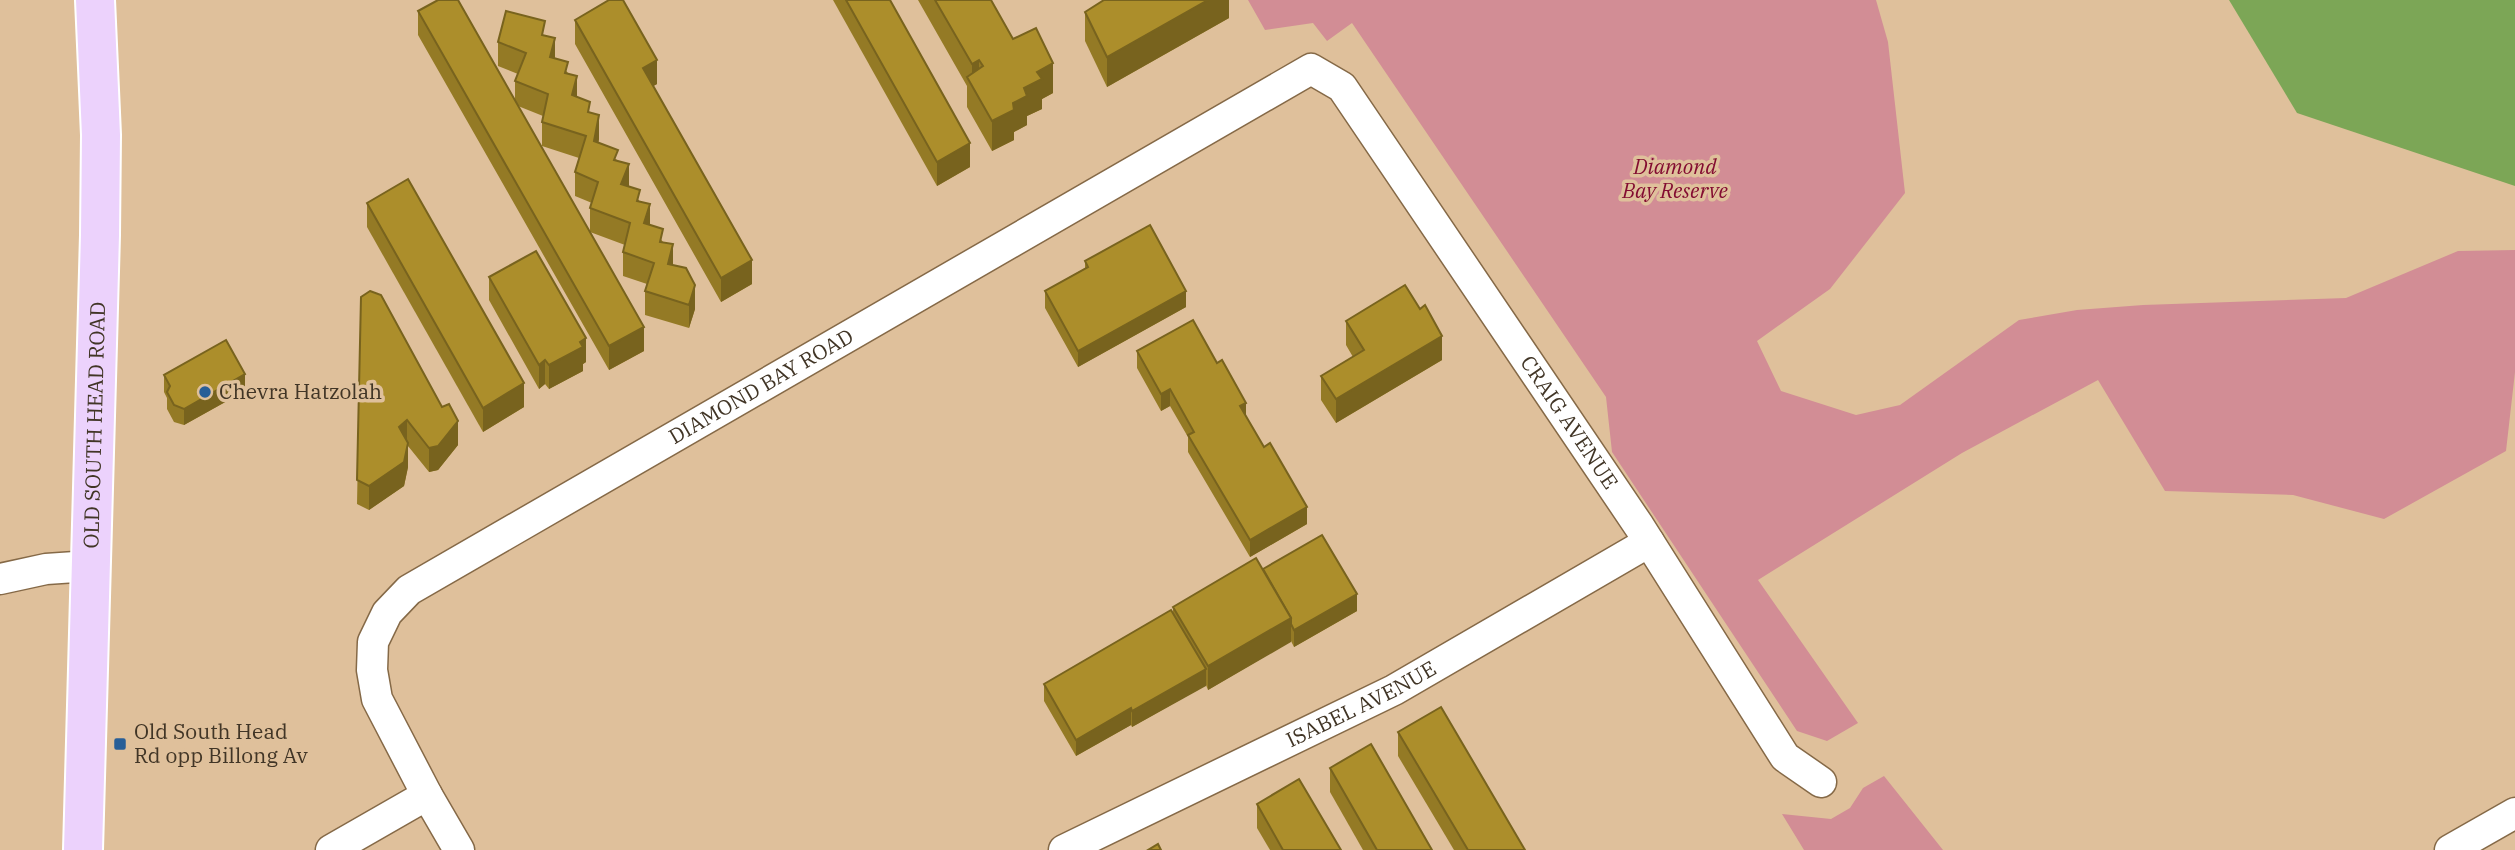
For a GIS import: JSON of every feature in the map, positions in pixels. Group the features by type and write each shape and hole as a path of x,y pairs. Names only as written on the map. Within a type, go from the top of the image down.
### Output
{"main road":[{"name":"OLD SOUTH HEAD ROAD","path":"83,850 101,135 95,0"}],"street":[{"name":"CRAIG AVENUE","path":"1311,69 1342,87 1649,542 1785,757 1821,782"},
{"name":"DIAMOND BAY ROAD","path":"459,850 377,699 372,670 373,642 387,613 410,590 1311,69"},
{"name":"ISABEL AVENUE","path":"1064,850 1394,690 1649,542"},
{"path":"0,579 46,569 90,566"},
{"path":"331,850 427,795"},
{"path":"2449,850 2515,813"}],"green space":[{"name":"Diamond Bay Reserve","path":"1248,0 1876,0 1888,42 1905,193 1830,289 1757,341 1781,391 1856,415 1900,405 2019,320 2077,310 2143,305 2346,298 2458,251 2515,250 2515,372 2506,451 2384,519 2293,495 2165,491 2098,380 1962,453 1758,580 1858,723 1827,741 1797,731 1612,452 1606,397 1352,23 1327,41 1313,23 1265,30"},
{"path":"1884,776 1943,850 1804,850 1782,814 1831,819 1850,808 1863,788"}],"shaded area":[{"path":"2229,0 2515,0 2515,186 2297,113"}],"building":[{"path":"438,0 458,0 644,327 609,346 418,11"},
{"path":"609,0 623,0 657,60 643,68 752,260 721,278 575,20"},
{"path":"846,0 890,0 970,143 937,162"},
{"path":"935,0 991,0 1013,39 1036,28 1053,63 1037,72 1042,79 1024,88 1027,96 1013,103 1014,110 992,121 967,77 983,66 979,60 972,64"},
{"path":"1104,0 1208,0 1107,57 1085,12"},
{"path":"506,11 545,21 542,35 555,38 550,57 568,62 565,73 577,76 572,95 590,102 588,112 599,115 594,141 618,150 614,160 629,164 621,184 640,190 637,201 650,204 644,223 663,229 660,242 673,244 668,264 686,268 695,285 689,305 645,291 654,263 623,252 630,223 590,208 598,182 575,172 586,136 542,122 548,94 515,81 526,53 498,42"},
{"path":"408,179 524,383 483,408 367,203"},
{"path":"1150,225 1186,291 1078,351 1045,291 1088,267 1085,261"},
{"path":"536,251 586,338 580,342 583,347 549,365 545,360 539,365 489,277"},
{"path":"1405,285 1420,309 1425,305 1442,336 1336,399 1321,376 1364,350 1346,321"},
{"path":"370,291 381,295 442,407 449,404 458,421 438,446 429,448 407,420 399,427 408,443 404,462 369,486 357,480 361,297"},
{"path":"1193,320 1217,363 1222,360 1246,403 1240,406 1264,447 1270,443 1307,507 1250,540 1188,435 1194,432 1170,389 1161,394 1137,351"},
{"path":"226,340 245,374 184,409 174,405 167,392 170,386 164,375"},
{"path":"1322,535 1357,594 1294,630 1291,618 1263,569"},
{"path":"1256,558 1291,618 1208,666 1173,607"},
{"path":"1171,610 1206,669 1076,740 1044,684"},
{"path":"1441,707 1525,850 1468,850 1398,732"},
{"path":"1371,744 1432,850 1377,850 1330,768"},
{"path":"1299,779 1341,850 1283,850 1257,804"},
{"path":"1158,844 1161,850 1148,850"}],"place":[{"name":"Chevra Hatzolah","path":"205,392"},
{"name":"Old South Head Rd opp Billong Av","path":"120,744"}]}
